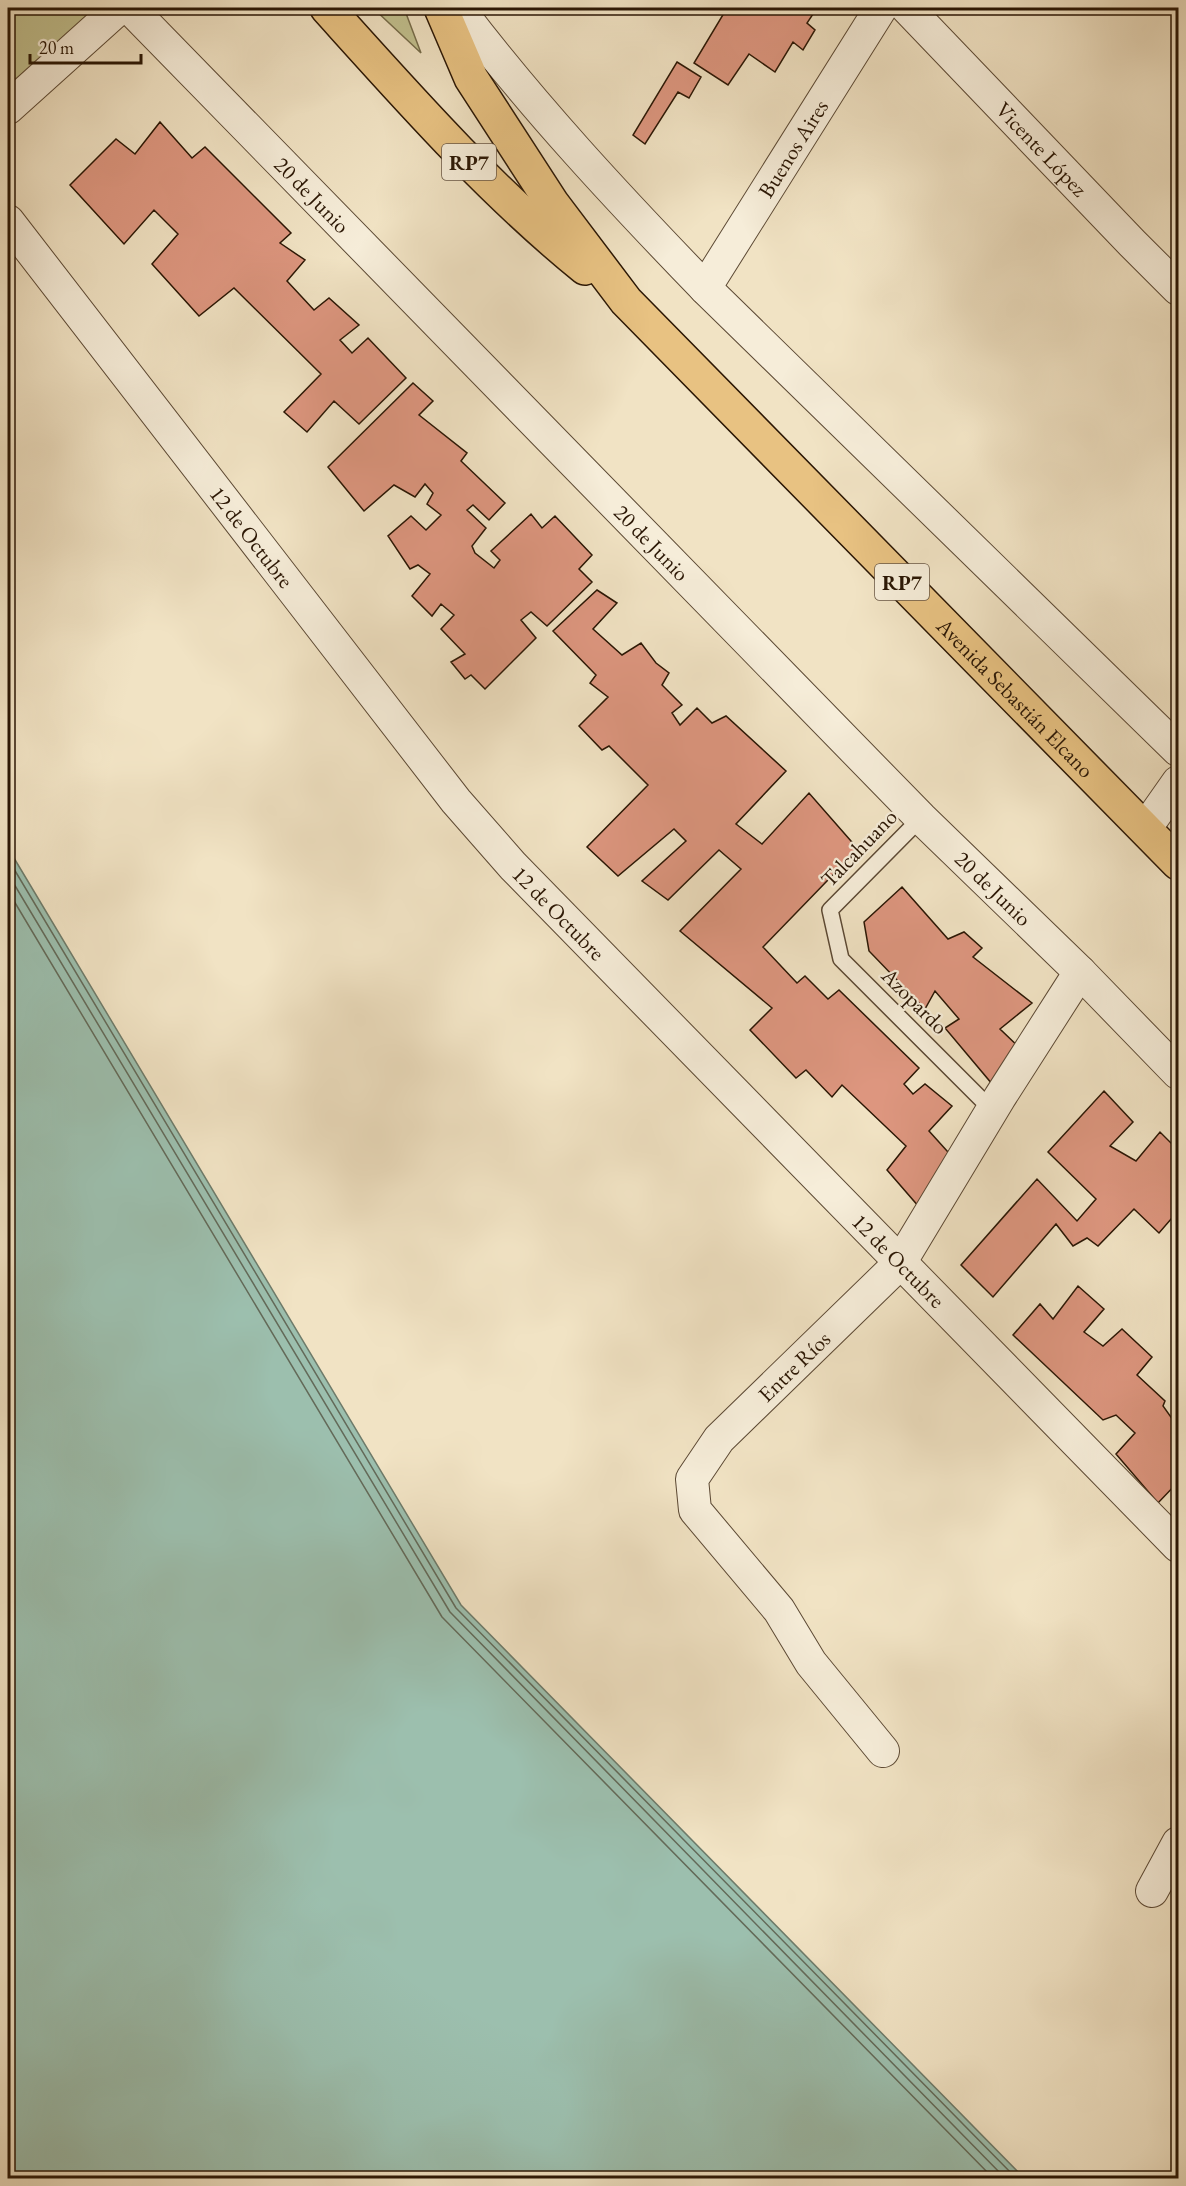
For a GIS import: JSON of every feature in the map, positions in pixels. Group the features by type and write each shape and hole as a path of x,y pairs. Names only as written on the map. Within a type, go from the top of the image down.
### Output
{"main road":[{"name":"Avenida Sebastián Elcano","path":"327,8 482,176 554,243 626,301 1179,863"},
{"name":"Avenida Sebastián Elcano","path":"441,8 471,78 552,203 626,301"}],"street":[{"path":"8,108 119,8"},
{"name":"20 de Junio","path":"130,8 921,818 1080,972 1179,1072"},
{"path":"458,8 569,141 705,288 1179,750"},
{"name":"Buenos Aires","path":"705,288 881,8"},
{"name":"Vicente López","path":"907,8 1179,289"},
{"name":"12 de Octubre","path":"8,221 456,801 513,866 1179,1546"},
{"path":"1145,829 1179,782"},
{"name":"Entre Ríos","path":"883,1751 811,1663 779,1610 695,1510 692,1479 719,1439 900,1263 992,1110 1080,972"},
{"path":"1152,1891 1179,1843"}],"lane":[{"name":"Talcahuano","path":"830,910 921,818"},
{"name":"Azopardo","path":"830,910 841,959 992,1110"}],"shaded area":[{"path":"8,8 95,8 8,99"},
{"path":"373,8 404,8 421,53"}],"water":[{"path":"8,848 461,1605 1024,2178 8,2178"}],"building":[{"path":"727,8 817,8 807,23 815,30 803,50 793,42 775,72 749,54 728,85 694,63"},
{"path":"817,8 836,8 832,14"},
{"path":"677,62 701,77 689,98 678,92 645,144 633,135"},
{"path":"160,122 192,158 205,147 291,233 280,243 305,260 287,281 314,310 329,298 359,325 340,340 352,353 368,338 406,378 359,424 334,401 307,432 284,412 321,374 234,288 199,316 152,264 178,234 154,210 124,244 70,185 116,139 135,154"},
{"path":"413,383 433,401 419,415 467,453 461,461 505,503 489,520 473,505 467,510 486,528 472,546 475,553 494,568 500,560 491,551 531,514 542,528 555,516 592,555 579,569 592,582 547,626 531,612 521,620 536,638 485,689 471,675 465,679 451,662 465,654 441,629 454,615 441,604 432,616 412,596 430,574 418,565 410,569 388,536 411,516 426,530 441,515 427,504 433,493 425,484 415,497 394,485 364,511 328,467"},
{"path":"597,590 617,603 593,629 622,655 641,643 656,663 669,673 662,685 682,705 672,713 680,725 697,708 712,723 726,716 786,771 736,824 762,844 809,793 858,849 763,947 797,983 805,976 828,999 839,990 919,1068 904,1084 913,1094 925,1084 952,1106 929,1131 957,1162 920,1208 887,1170 906,1146 842,1085 832,1097 806,1070 796,1078 750,1030 772,1008 680,931 741,869 719,850 668,900 642,881 686,841 674,829 618,876 587,847 648,785 609,746 602,750 579,726 608,697 590,683 596,675 553,631"},
{"path":"902,887 948,939 964,932 982,948 973,957 1032,1003 1000,1029 1024,1052 993,1085 945,1028 959,1019 935,991 925,1009 869,951 864,922"},
{"path":"1104,1091 1133,1122 1110,1146 1136,1161 1160,1132 1178,1150 1178,1211 1159,1233 1134,1209 1098,1246 1087,1238 1073,1246 1056,1224 993,1297 961,1265 1037,1179 1077,1221 1096,1199 1048,1152"},
{"path":"1078,1286 1104,1309 1084,1332 1103,1346 1122,1329 1152,1357 1137,1375 1165,1401 1163,1406 1178,1427 1178,1482 1158,1503 1116,1454 1135,1433 1116,1415 1103,1420 1013,1335 1040,1304 1053,1319"}]}
